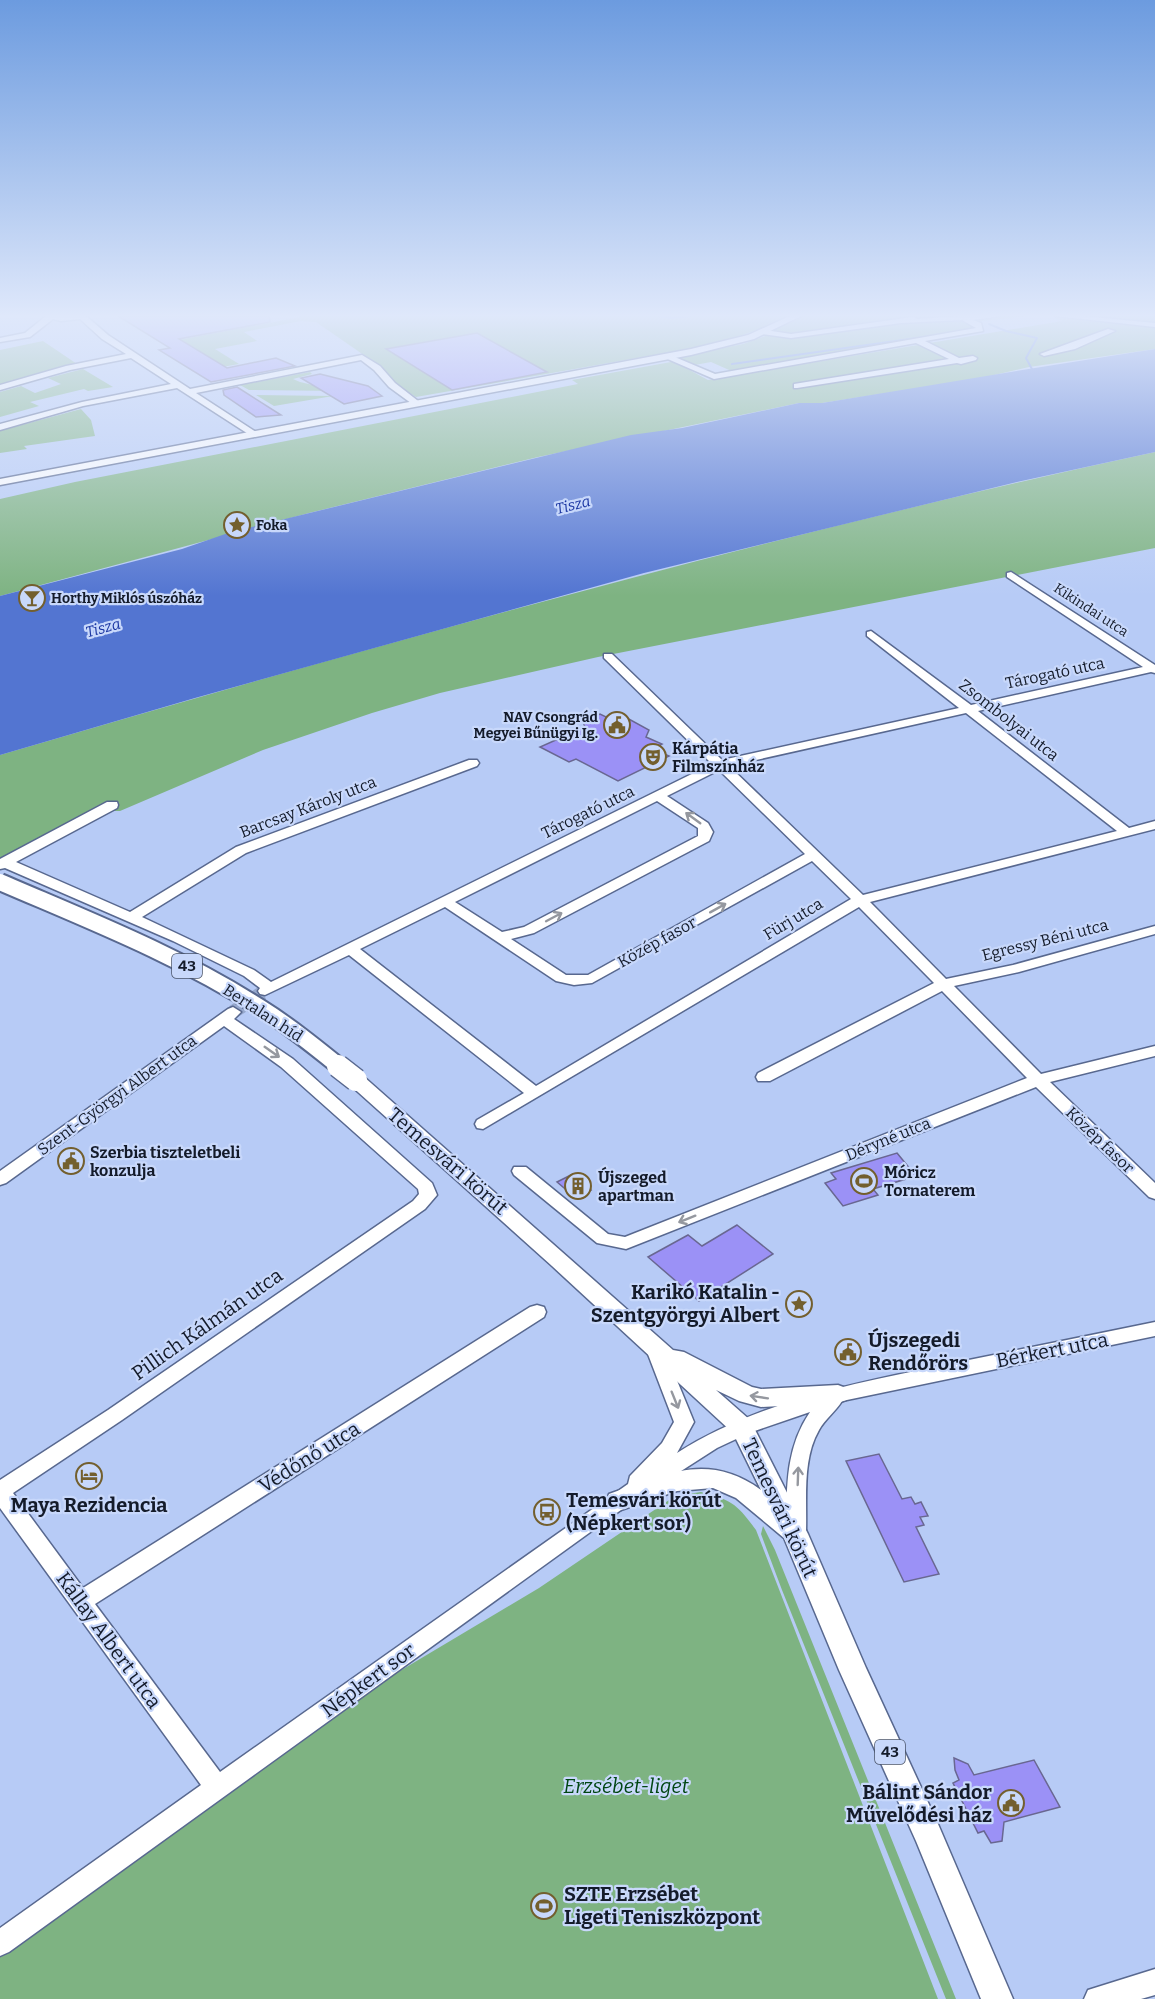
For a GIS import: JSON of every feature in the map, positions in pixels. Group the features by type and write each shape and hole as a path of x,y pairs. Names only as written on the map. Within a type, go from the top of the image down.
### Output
{"main road":[{"path":"0,482 389,409"},
{"name":"Bertalan híd","path":"0,882 185,965 247,998 300,1035 356,1080"},
{"name":"Temesvári körút","path":"356,1080 742,1427 795,1534 853,1670 928,1834 997,1999"},
{"path":"654,1346 747,1395 786,1399 838,1394"},
{"path":"618,1501 678,1481 714,1478 751,1497 795,1534"}],"street":[{"path":"0,427 63,409"},
{"path":"215,409 253,434"},
{"name":"Kikindai utca","path":"1011,575 1154,669"},
{"name":"Zsombolyai utca","path":"871,634 1126,832"},
{"name":"Közép fasor","path":"608,656 860,900 1038,1080 1152,1186"},
{"name":"Tárogató utca","path":"132,917 249,973 267,989 722,764 1154,669"},
{"name":"Barcsay Károly utca","path":"132,917 241,850 473,763"},
{"path":"500,937 529,930 704,838 706,832 704,826 658,796"},
{"path":"2,864 112,805"},
{"name":"Fürj utca","path":"483,1124 860,900 1155,825"},
{"name":"Közép fasor","path":"445,901 561,978 574,981 592,979 813,855"},
{"path":"2,864 132,917"},
{"name":"Egressy Béni utca","path":"944,984 982,974 1014,969 1155,930"},
{"path":"350,948 535,1093"},
{"path":"764,1077 944,984"},
{"name":"Szent-Györgyi Albert utca","path":"0,1179 229,1015"},
{"name":"Temesvári körút","path":"229,1015 426,1186"},
{"name":"Déryné utca","path":"520,1171 603,1239 626,1243 1038,1080 1155,1051"},
{"name":"Pillich Kálmán utca","path":"0,1492 419,1205 428,1195 426,1186"},
{"name":"Védőnő utca","path":"81,1601 537,1312"},
{"name":"Bérkert utca","path":"742,1427 838,1394 1155,1329"},
{"path":"618,1501 669,1449 684,1422 654,1346"},
{"path":"795,1534 799,1453 804,1433 818,1412 838,1394"},
{"name":"Népkert sor","path":"0,1943 618,1501 710,1442 742,1427"},
{"name":"Kállay Albert utca","path":"0,1492 217,1788"},
{"path":"1097,1999 1155,1982"}],"green space":[{"path":"0,409 27,409 0,417"},
{"path":"81,409 91,420 95,436 24,446 27,449 0,453 0,428 7,429"},
{"path":"448,409 769,409 538,457 309,513 0,596 0,499 75,482"},
{"path":"1155,452 1155,548 598,657 440,693 372,713 263,750 120,811 95,811 0,860 0,755 287,672 719,555"},
{"name":"Erzsébet-liget","path":"701,1492 733,1504 756,1530 938,1999 0,1999 0,1956 378,1684 539,1588 675,1496"},
{"path":"763,1526 775,1550 956,1999 946,1999 782,1590 761,1534"}],"water":[{"name":"Tisza","path":"770,409 1155,409 1155,452 1017,482 644,573 195,698 0,755 0,596 182,549 231,532 631,435 682,428"}],"building":[{"path":"245,409 272,409 281,415 256,417"},
{"path":"616,712 649,730 646,737 662,744 653,749 669,756 618,781 576,759 569,762 540,747 585,727 583,722 600,714 606,717"},
{"name":"Móricz Tornaterem","path":"897,1153 916,1176 873,1189 878,1195 843,1206 825,1183 836,1179 831,1173"},
{"name":"Újszeged apartman","path":"573,1174 591,1190 576,1198 557,1182"},
{"path":"737,1225 773,1254 699,1301 648,1257 688,1235 702,1246"},
{"path":"879,1454 902,1499 911,1497 915,1504 921,1502 928,1516 920,1517 924,1525 916,1527 939,1574 904,1582 846,1461"},
{"name":"Bálint Sándor Művelődési ház","path":"954,1758 968,1764 974,1775 1034,1760 1060,1807 1004,1822 1002,1841 991,1843 984,1831 978,1833 953,1783 959,1780"}],"tunnel":[{"path":"233,1012 265,991"}],"place":[{"name":"Foka","path":"237,525"},
{"name":"Horthy Miklós úszóház","path":"32,598"},
{"name":"NAV Csongrád Megyei Bűnügyi Ig.","path":"617,725"},
{"name":"Kárpátia Filmszínház","path":"653,757"},
{"name":"Szerbia tiszteletbeli konzulja","path":"71,1161"},
{"name":"Móricz Tornaterem","path":"864,1181"},
{"name":"Újszeged apartman","path":"578,1186"},
{"name":"Karikó Katalin - Szentgyörgyi Albert","path":"799,1304"},
{"name":"Újszegedi Rendőrörs","path":"848,1352"},
{"name":"Maya Rezidencia","path":"89,1476"},
{"name":"Temesvári körút (Népkert sor)","path":"547,1512"},
{"name":"Bálint Sándor Művelődési ház","path":"1011,1803"},
{"name":"SZTE Erzsébet Ligeti Teniszközpont","path":"544,1906"}]}
